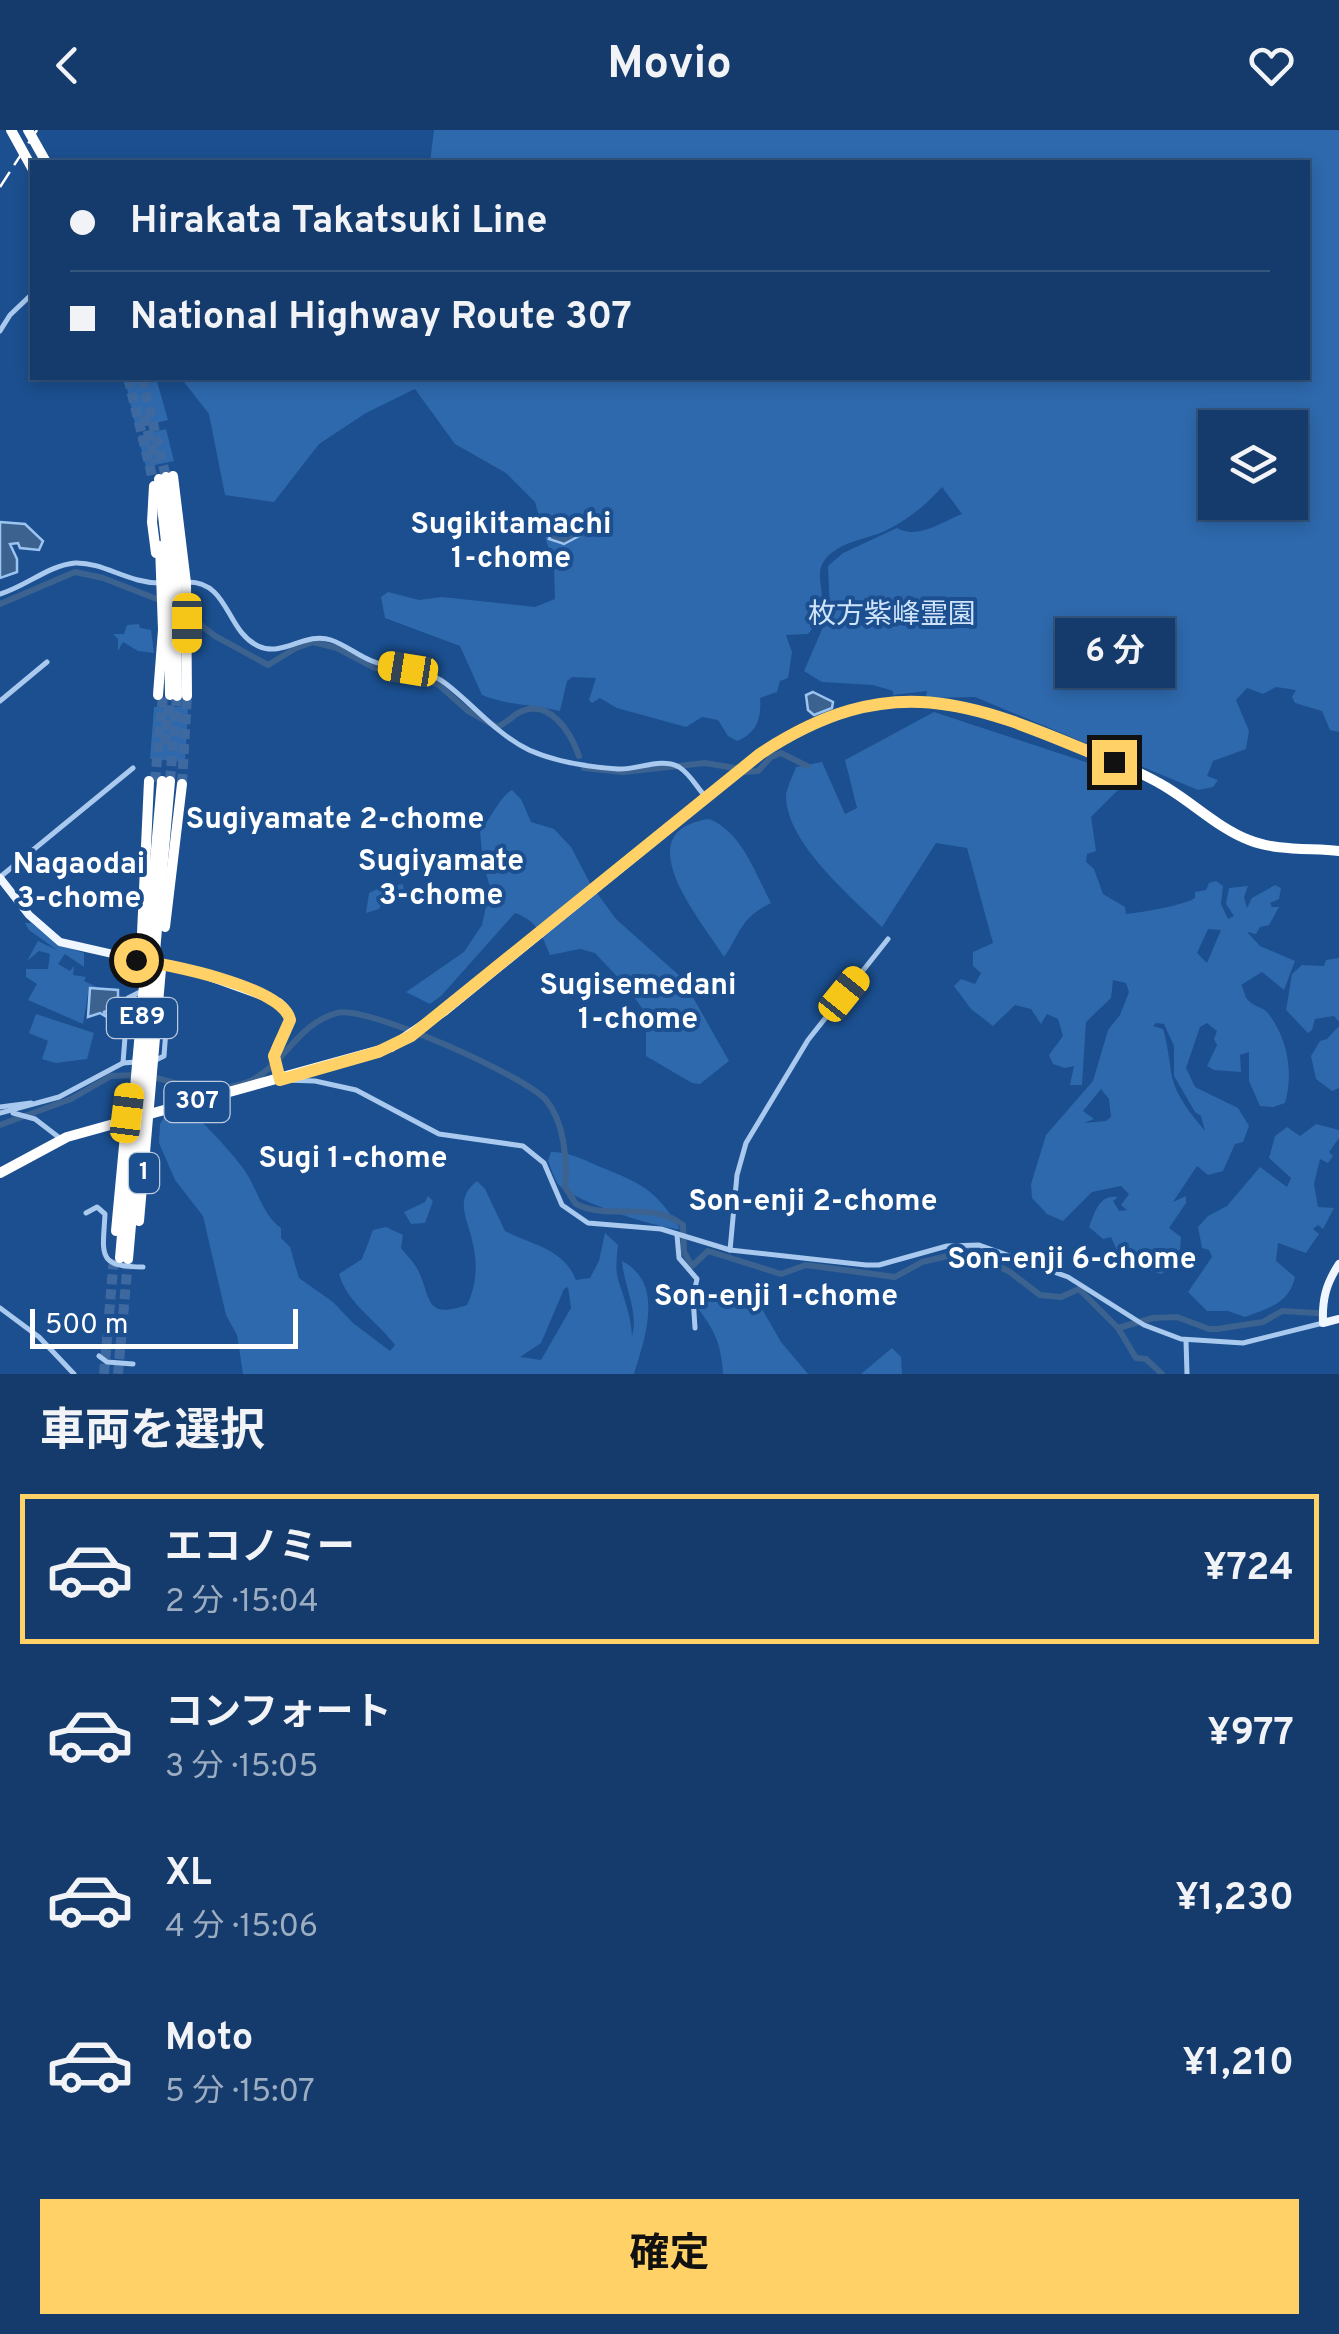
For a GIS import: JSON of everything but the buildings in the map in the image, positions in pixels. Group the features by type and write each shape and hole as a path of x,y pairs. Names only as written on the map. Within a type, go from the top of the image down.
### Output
{"highway":[{"path":"14,130 31,160"},
{"path":"31,130 48,160"},
{"path":"161,480 176,493 187,527 192,582 179,624 173,696"},
{"path":"161,480 188,672 173,696"},
{"path":"161,480 152,522 156,642 173,696"},
{"path":"173,696 179,624 172,559 176,493"},
{"path":"162,653 179,624"},
{"name":"307","path":"0,1173 58,1136 378,1052 418,1032 760,754 821,720 875,704 946,703 1002,716 1155,780 1247,840 1272,846 1339,850"},
{"name":"E89","path":"128,1260 166,782"},
{"name":"1","path":"128,1260 126,1120 140,992 142,914 166,782"},
{"name":"1","path":"128,1260 150,1114 160,1001 166,921 166,782"}],"main road":[{"path":"0,877 42,930 60,942 161,964 262,993 284,1006 290,1020 275,1062 280,1080"},
{"path":"1339,1264 1323,1297 1323,1323 1339,1319"}],"street":[{"path":"0,331 30,296"},
{"path":"0,594 72,564 90,565 156,586 192,582 212,588 258,646 273,650 314,637 337,642 376,664 440,680 509,738 539,754 620,769 673,765 684,771 706,798"},
{"path":"0,701 47,662"},
{"path":"0,877 132,768"},
{"path":"0,898 8,890"},
{"path":"730,1250 737,1175 746,1143 808,1040 888,939"},
{"path":"123,1063 128,998 140,992"},
{"path":"0,1110 31,1106 123,1063 157,1062 163,1058 167,1019 160,1001"},
{"path":"280,1080 316,1081 356,1090 439,1134 523,1146 544,1162 562,1205 577,1218 602,1226 647,1227 730,1250 879,1265 957,1244 980,1245 1068,1276 1140,1322 1186,1340 1257,1342 1323,1323"},
{"path":"0,1110 35,1119 58,1136"},
{"path":"86,1213 97,1207 104,1214 103,1253 109,1262 115,1266 128,1260"},
{"path":"679,1236 679,1258 698,1279 693,1296 695,1328"},
{"path":"0,1308 39,1338 74,1374"},
{"path":"1186,1340 1186,1374"},
{"path":"100,1356 107,1362 132,1364"}],"green space":[{"name":"枚方紫峰霊園","path":"434,130 1339,130 1339,732 1330,730 1322,711 1295,703 1292,697 1296,690 1276,687 1263,694 1247,688 1236,700 1249,731 1246,749 1213,761 1207,776 1218,780 1213,787 1198,790 975,697 926,698 927,691 893,695 893,691 873,685 822,682 804,671 830,611 828,566 843,553 897,528 921,531 962,514 942,487 903,521 845,545 824,561 820,576 822,602 816,623 808,634 786,635 792,652 788,678 780,681 777,692 760,698 756,724 737,741 728,736 718,720 702,717 686,727 617,708 600,698 592,703 589,700 596,678 572,677 567,681 560,711 492,699 482,695 460,646 385,618 381,597 388,592 419,600 442,597 535,607 555,599 554,567 535,502 506,473 455,444 415,389 366,413 319,444 274,502 225,495 209,414 183,380 1310,380 1310,160 430,160"},
{"path":"157,380 168,420 136,428 126,384"},
{"path":"166,429 174,461 146,467 138,436"},
{"path":"139,624 140,628 151,630 154,653 138,651 123,642 118,651 118,639 113,634 124,634 127,625"},
{"path":"154,707 188,707 185,762 150,759"},
{"path":"934,712 1131,777 1091,817 1096,851 1087,854 1086,862 1094,869 1103,894 1125,907 1126,914 1190,901 1195,892 1206,890 1209,883 1216,881 1223,886 1221,904 1228,919 1234,916 1226,904 1229,888 1248,886 1244,897 1247,908 1252,898 1275,885 1281,888 1279,899 1270,903 1279,907 1269,925 1260,927 1256,934 1247,932 1260,946 1295,961 1284,990 1262,972 1241,985 1249,1001 1268,1013 1284,1044 1289,1067 1285,1103 1260,1106 1249,1081 1249,1052 1240,1055 1241,1072 1207,1066 1217,1045 1217,1031 1207,1023 1200,1027 1186,1068 1195,1087 1238,1108 1249,1126 1243,1142 1235,1144 1223,1171 1208,1175 1197,1166 1173,1202 1186,1196 1186,1203 1169,1228 1181,1237 1180,1250 1168,1260 1168,1270 1161,1274 1141,1267 1142,1262 1121,1260 1111,1237 1103,1239 1089,1227 1106,1198 1118,1197 1113,1201 1119,1211 1127,1210 1121,1205 1129,1194 1121,1186 1092,1192 1063,1221 1047,1214 1032,1198 1031,1184 1046,1135 1093,1081 1108,1030 1120,1015 1129,992 1126,983 1113,980 1111,998 1086,1022 1082,1085 1070,1085 1074,1066 1053,1064 1049,1055 1063,1036 1058,1019 1047,1014 1041,1024 1031,1009 1015,1005 993,1026 971,1009 954,986 961,979 975,984 981,973 973,966 973,952 993,943 967,848 936,843 882,927 838,885 797,832 786,797 796,767 822,762 845,814 857,808 845,760","holes":["1208,929 1221,930 1207,963 1197,953","1164,1024 1174,1046 1174,1076 1201,1116 1205,1131 1174,1085 1163,1029 1153,1026","1101,1089 1109,1099 1111,1117 1106,1121 1084,1123 1094,1119 1083,1111"]},
{"path":"512,790 521,799 531,822 554,829 571,847 591,885 616,919 682,978 729,1061 700,1084 646,1056 646,1014 595,953 580,949 550,955 537,929 515,913 430,1004 406,992 464,952 482,925 490,887 480,831"},
{"path":"709,819 739,843 771,903 747,920 724,957 687,900 670,858 672,840 684,827"},
{"path":"403,884 404,894 387,895 379,909 366,913 369,893"},
{"path":"25,923 31,923 60,945 84,953 84,967 65,954 58,964 70,971 74,966 73,975 86,977 84,981 99,988 89,988 83,1024 28,1000 37,984 26,977 26,969 48,969 50,954 39,951 27,961 38,941 57,950"},
{"path":"1339,958 1339,1022 1334,1016 1315,1019 1308,1033 1286,1010 1292,974 1302,965 1324,966 1326,960"},
{"path":"36,1014 94,1033 87,1059 56,1063 42,1059 48,1041 29,1033"},
{"path":"1339,1026 1339,1088 1332,1091 1316,1079 1311,1056 1320,1041"},
{"path":"187,1109 208,1128 243,1168 269,1216 281,1228 281,1238 290,1247 299,1278 390,1351 395,1345 355,1303 339,1274 362,1259 373,1230 386,1227 403,1235 401,1248 417,1268 431,1303 443,1310 467,1305 473,1290 475,1257 464,1202 477,1181 485,1189 505,1231 555,1254 576,1280 590,1278 599,1261 605,1233 618,1245 617,1275 632,1336 632,1309 622,1261 644,1283 648,1297 646,1328 634,1374 243,1374 237,1335 226,1315 203,1216 175,1180 159,1143 164,1117","holes":["568,1287 571,1308 541,1360 520,1357 541,1343"]},
{"path":"1316,1124 1339,1130 1339,1138 1329,1152 1333,1156 1328,1163 1320,1159 1314,1184 1318,1207 1334,1208 1323,1229 1318,1225 1313,1229 1319,1234 1306,1253 1278,1243 1276,1261 1295,1277 1288,1293 1276,1304 1245,1317 1228,1311 1207,1311 1188,1292 1212,1257 1209,1250 1202,1248 1198,1227 1208,1216 1227,1206 1260,1167 1287,1187 1291,1178 1269,1158 1275,1136 1287,1127 1300,1136"},
{"path":"551,1152 575,1156 636,1183 663,1204 680,1229 616,1212 566,1191 558,1184 548,1161"},
{"path":"428,1196 433,1201 425,1223 411,1224 404,1212 425,1202"},
{"path":"690,1289 725,1296 750,1296 758,1302 781,1342 808,1374 723,1374 716,1337"},
{"path":"892,1348 901,1357 902,1374 861,1374"}],"shaded area":[{"path":"0,522 25,524 43,541 39,550 10,544 17,559 17,572 0,578"},
{"path":"566,522 569,532 579,536 564,544 549,539 554,523"},
{"path":"813,692 833,702 832,708 814,715 808,710 806,695"},
{"path":"90,988 118,990 118,1000 111,1000 112,1009 104,1012 105,1016 100,1013 88,1017"}],"waterway":[{"path":"0,604 75,572 103,578 162,601"},
{"path":"186,614 215,636 268,665 313,642 337,648 375,668 403,671 439,685 468,711 497,727 518,713 539,709 564,728 579,756"},
{"path":"745,772 758,771 771,757 781,753 807,766"},
{"path":"584,768 623,772 705,763 735,768"},
{"path":"150,1077 213,1092 243,1084 265,1072 302,1034 324,1018 353,1013 379,1020 479,1060 533,1089 546,1100 557,1120 565,1154 565,1187 576,1204 589,1209 644,1212 671,1218 683,1225 684,1252 692,1266 708,1251 781,1274 806,1265 895,1277 922,1262 969,1251 1010,1272 1040,1295 1061,1297 1079,1289 1118,1328 1136,1358 1146,1359 1162,1374"},
{"path":"0,1125 71,1099 111,1076 138,1075"},
{"path":"1118,1328 1153,1318 1177,1317 1217,1329 1263,1322 1282,1311 1317,1313"}],"tunnel":[{"path":"128,380 153,480"},
{"path":"142,380 166,477"},
{"path":"144,416 156,463"},
{"path":"155,782 163,695"},
{"path":"165,745 170,695"},
{"path":"170,781 177,696"},
{"path":"182,784 187,696"},
{"path":"104,1374 114,1257"},
{"path":"118,1374 128,1260"}],"railway":[{"path":"0,187 37,130"}],"district":[{"name":"Sugikitamachi 1-chome","path":"511,542"},
{"name":"Sugiyamate 2-chome","path":"335,820"},
{"name":"Sugiyamate 3-chome","path":"441,879"},
{"name":"Nagaodai 3-chome","path":"79,882"},
{"name":"Sugisemedani 1-chome","path":"638,1003"},
{"name":"Sugi 1-chome","path":"353,1159"},
{"name":"Son-enji 2-chome","path":"813,1202"},
{"name":"Son-enji 6-chome","path":"1072,1260"},
{"name":"Son-enji 1-chome","path":"776,1297"}],"route":[{"path":"136,960 217,978 262,993 284,1006 290,1015 289,1026 274,1056 280,1080 378,1052 411,1036 760,754 821,720 875,704 946,703 1002,716 1114,762"}]}
